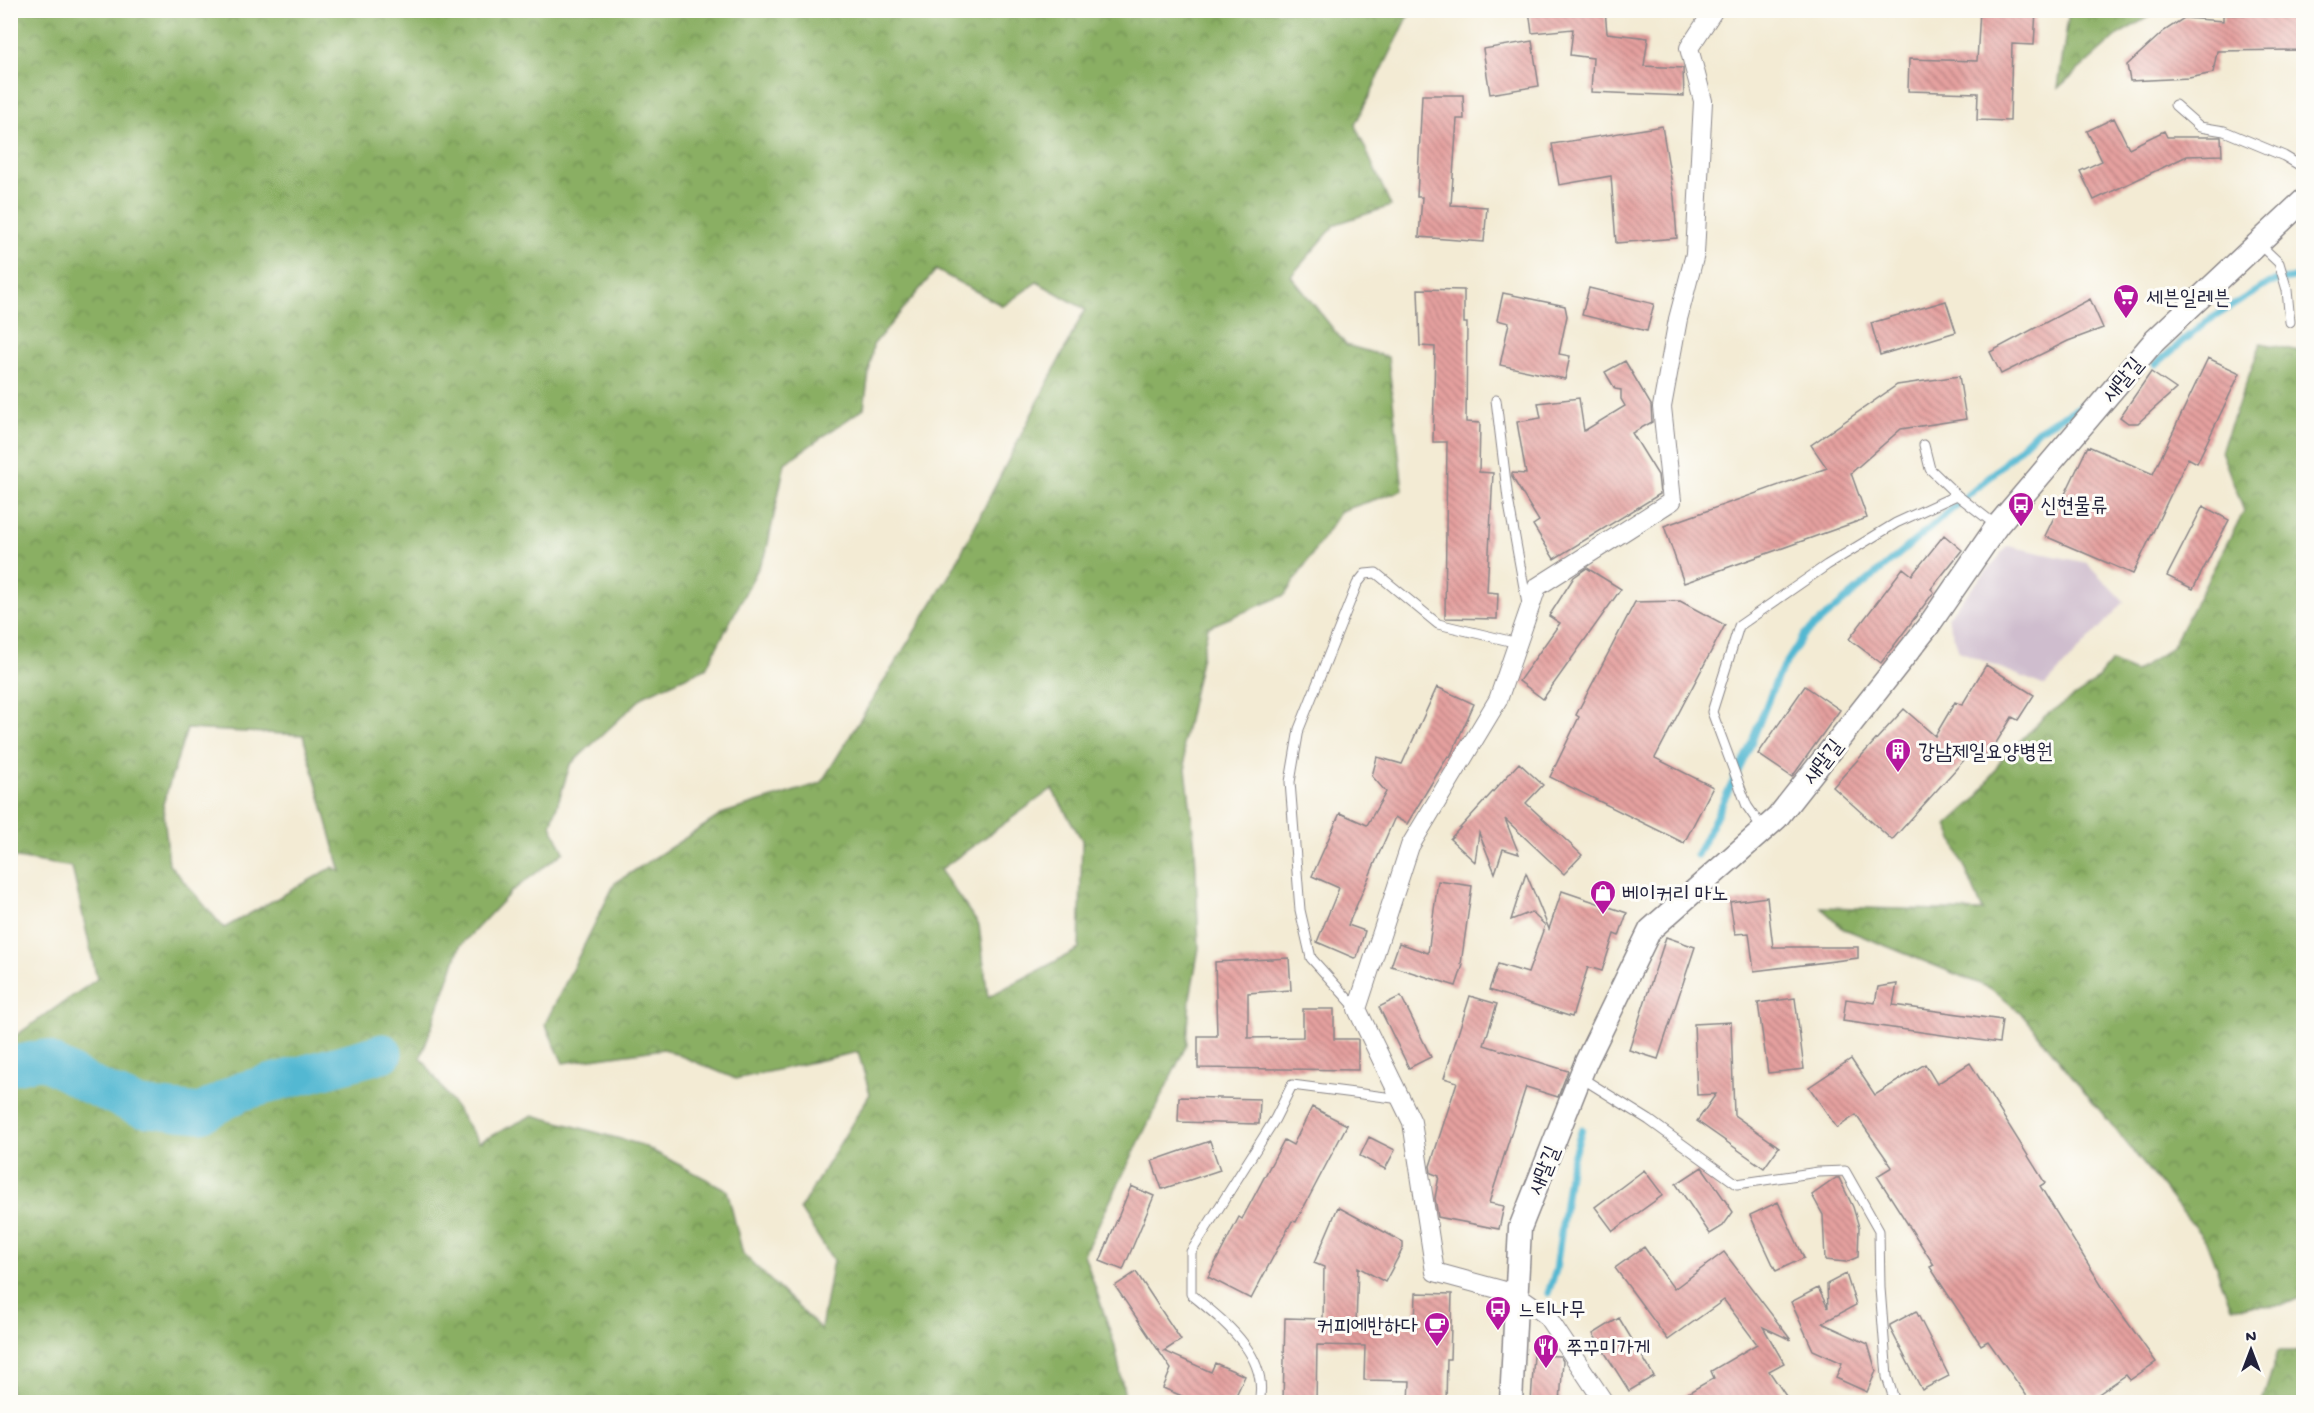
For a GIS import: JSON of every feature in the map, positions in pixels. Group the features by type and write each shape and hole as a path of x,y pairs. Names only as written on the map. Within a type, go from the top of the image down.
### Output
{"street":[{"path":"1604,1402 1546,1315 1516,1294 1435,1272 1412,1122 1357,1009 1410,846 1498,700 1537,587 1672,501 1662,407 1678,319 1695,254 1703,101 1689,48 1714,10"},
{"name":"새말길","path":"1511,1402 1520,1228 1580,1077 1650,930 1777,818 1929,625 1997,526 2155,340 2304,200"}],"lane":[{"path":"2175,105 2199,127 2230,133 2284,156 2304,168"},
{"path":"2257,242 2280,266 2287,291 2290,322"},
{"path":"1496,400 1508,499 1529,612"},
{"path":"1924,444 1930,469 1997,526"},
{"path":"1763,829 1746,806 1712,712 1739,626 1827,565 1896,523 1958,495"},
{"path":"1357,1009 1311,958 1300,910 1290,782 1299,729 1357,584 1365,574 1376,573 1438,624 1518,643"},
{"path":"1580,1077 1649,1120 1737,1184 1818,1172 1845,1171 1879,1231 1880,1288 1887,1377 1895,1402"},
{"path":"1259,1402 1257,1365 1234,1329 1191,1294 1191,1251 1275,1119 1292,1085 1401,1099"}],"shaded area":[{"path":"2008,546 2087,563 2124,602 2045,686 1959,651 1947,617"}],"green space":[{"path":"11,10 1411,11 1355,125 1391,206 1336,224 1291,276 1346,345 1388,357 1403,490 1341,511 1285,595 1208,627 1183,743 1195,847 1199,948 1190,998 1187,1044 1084,1254 1115,1346 1126,1402 11,1402 11,1039 97,979 72,867 11,857","holes":["936,270 1003,306 1037,282 1085,309 952,571 821,783 724,813 615,883 545,1024 563,1063 664,1049 736,1079 858,1052 870,1094 800,1209 833,1260 821,1329 743,1254 727,1190 642,1145 533,1115 479,1142 421,1057 460,946 512,891 564,852 551,825 570,765 645,695 706,668 766,553 785,463 864,408 873,345","187,729 303,735 341,872 333,867 224,928 169,864 163,804","1052,789 1082,840 1079,949 988,997 979,925 940,870"]},
{"path":"2069,10 2159,11 2119,34 2058,88"},
{"path":"2261,343 2304,352 2304,1296 2284,1305 2231,1307 2206,1241 2020,1012 1990,988 1842,928 1821,907 1983,911 1947,825 1978,797 2002,759 2045,716 2093,684 2111,662 2135,672 2172,647 2244,511 2221,451"},
{"path":"2278,1351 2303,1351 2303,1402 2262,1402"}],"building":[{"path":"1529,10 1605,10 1607,33 1648,38 1644,66 1683,68 1684,96 1591,92 1593,58 1570,55 1573,29 1532,33"},
{"path":"1980,10 2036,10 2034,45 2012,44 2010,121 1977,120 1978,93 1908,91 1909,59 1977,61"},
{"path":"2304,14 2304,50 2217,51 2213,73 2189,78 2130,81 2127,65 2164,31 2184,18 2223,21 2223,15"},
{"path":"1532,41 1539,86 1490,94 1483,49"},
{"path":"1422,95 1463,95 1464,119 1457,119 1451,205 1487,207 1484,242 1419,237 1422,197 1417,197"},
{"path":"2114,118 2129,148 2164,131 2167,137 2221,137 2222,155 2187,156 2094,200 2080,171 2102,161 2087,131"},
{"path":"1662,126 1674,197 1677,238 1616,243 1611,176 1559,185 1552,144"},
{"path":"1589,288 1654,304 1647,331 1582,315"},
{"path":"1418,289 1464,290 1464,323 1467,323 1466,422 1480,423 1479,472 1493,473 1487,592 1498,593 1497,619 1445,618 1447,442 1433,442 1435,347 1420,346"},
{"path":"1503,293 1565,306 1567,316 1559,354 1570,356 1565,379 1500,365 1509,323 1497,320"},
{"path":"2090,299 2103,328 2068,341 2001,374 1990,352"},
{"path":"1946,301 1956,332 1880,355 1871,323"},
{"path":"2208,358 2240,373 2197,463 2188,458 2133,574 2045,536 2088,446 2153,474"},
{"path":"1625,361 1651,405 1652,422 1632,433 1658,475 1660,494 1554,559 1533,525 1539,521 1512,477 1512,473 1526,474 1517,422 1541,418 1538,403 1579,398 1584,431 1625,406 1621,399 1621,390 1615,389 1605,372"},
{"path":"2151,372 2176,389 2138,423 2128,423 2120,417"},
{"path":"1959,376 1966,419 1901,429 1851,473 1867,518 1684,583 1664,526 1827,468 1811,445 1897,385"},
{"path":"2203,506 2229,520 2193,589 2167,576"},
{"path":"1944,535 1962,550 1931,589 1934,592 1881,663 1849,639 1903,568 1912,575"},
{"path":"1587,568 1621,589 1543,699 1519,681 1560,623 1549,616 1574,577"},
{"path":"1680,601 1725,625 1655,758 1713,787 1684,843 1550,777 1579,717 1576,715 1635,602"},
{"name":"강남제일요양병원","path":"1986,665 2034,695 2018,720 2012,717 1988,756 1974,749 1892,840 1833,787 1904,709 1935,736 1955,702 1962,705"},
{"path":"1805,686 1840,710 1792,777 1758,754"},
{"path":"1437,687 1474,704 1450,757 1448,756 1407,824 1395,817 1348,925 1365,931 1357,957 1354,958 1317,942 1339,888 1312,876 1340,813 1367,825 1386,792 1372,776 1377,757 1402,764"},
{"path":"1519,763 1543,785 1526,803 1582,855 1564,874 1505,819 1519,854 1503,849 1495,873 1479,833 1475,862 1450,839"},
{"path":"1526,873 1549,929 1562,891 1627,913 1619,936 1614,934 1602,971 1588,967 1572,1017 1489,990 1498,964 1528,973 1545,925 1531,912 1511,920"},
{"path":"1438,881 1472,886 1461,964 1463,965 1456,986 1391,966 1399,943 1428,953"},
{"path":"1767,897 1773,947 1858,947 1858,958 1754,971 1749,933 1735,934 1730,902"},
{"path":"1666,937 1695,947 1658,1059 1629,1050"},
{"path":"1289,958 1291,990 1248,993 1248,1038 1303,1037 1303,1009 1334,1009 1334,1039 1358,1039 1358,1070 1198,1068 1198,1036 1217,1036 1215,962"},
{"path":"1897,984 1893,1005 2002,1020 1999,1043 1843,1021 1846,999 1875,1003 1878,987"},
{"path":"1401,996 1431,1057 1409,1068 1379,1007"},
{"path":"1470,996 1497,1004 1484,1045 1568,1071 1558,1097 1526,1087 1489,1203 1504,1206 1499,1229 1438,1217 1435,1198 1439,1176 1431,1173 1430,1166 1457,1082 1444,1078"},
{"path":"1795,998 1804,1069 1768,1073 1758,1003"},
{"path":"1731,1022 1734,1115 1779,1147 1764,1168 1697,1121 1716,1094 1697,1095 1694,1024"},
{"path":"1851,1059 1875,1095 1925,1064 1937,1084 1970,1063 2045,1183 2040,1186 2103,1288 2156,1362 2130,1380 2126,1375 2087,1402 2031,1402 1988,1341 1981,1345 1930,1267 1934,1265 1877,1176 1892,1167 1856,1115 1837,1128 1809,1087"},
{"path":"1179,1097 1260,1099 1259,1124 1178,1122"},
{"path":"1312,1107 1347,1125 1296,1222 1292,1221 1251,1299 1208,1277 1239,1217 1242,1219 1284,1140 1293,1145"},
{"path":"1369,1137 1395,1150 1385,1169 1360,1156"},
{"path":"1210,1141 1220,1170 1162,1189 1152,1161"},
{"path":"1702,1167 1733,1212 1723,1226 1710,1234 1676,1184"},
{"path":"1644,1170 1663,1195 1613,1231 1595,1207"},
{"path":"1839,1178 1853,1207 1859,1227 1858,1257 1846,1262 1825,1260 1823,1215 1812,1195"},
{"path":"1131,1186 1154,1196 1123,1270 1100,1261"},
{"path":"1778,1202 1804,1258 1776,1271 1750,1215"},
{"path":"1338,1207 1403,1242 1403,1248 1385,1282 1358,1267 1356,1325 1415,1326 1416,1293 1452,1294 1446,1402 1409,1402 1410,1381 1364,1380 1365,1346 1317,1345 1316,1402 1283,1402 1285,1318 1323,1319 1324,1267 1314,1263"},
{"path":"1644,1247 1674,1289 1724,1252 1791,1340 1763,1327 1784,1363 1769,1371 1790,1402 1672,1402 1714,1378 1711,1371 1757,1344 1724,1300 1668,1340 1615,1268"},
{"path":"1136,1272 1181,1340 1164,1351 1211,1372 1215,1363 1245,1376 1233,1402 1196,1402 1163,1388 1171,1369 1115,1286"},
{"path":"1846,1274 1856,1305 1822,1323 1868,1344 1876,1371 1867,1392 1836,1378 1842,1363 1813,1350 1791,1302 1818,1288 1828,1308 1827,1284"},
{"path":"1916,1311 1949,1376 1922,1390 1890,1328 1890,1325"},
{"path":"1619,1318 1654,1376 1629,1391 1593,1334"},
{"path":"1534,1355 1560,1356 1563,1361 1560,1402 1531,1402"}],"waterway":[{"path":"2156,364 2206,322 2269,283 2304,276"},
{"path":"1697,855 1748,751 1778,676 1804,635 1991,476 2038,430 2083,405"},
{"path":"10,1066 43,1059 86,1083 140,1107 201,1113 240,1092 383,1053"},
{"path":"1548,1293 1556,1270 1570,1167 1582,1129"}],"place":[{"name":"세븐일레븐","path":"2126,320"},
{"name":"신현물류","path":"2021,528"},
{"name":"강남제일요양병원","path":"1898,774"},
{"name":"베이커리 마노","path":"1603,916"},
{"name":"느티나무","path":"1498,1332"},
{"name":"커피에반하다","path":"1437,1348"},
{"name":"쭈꾸미가게","path":"1546,1370"}]}
